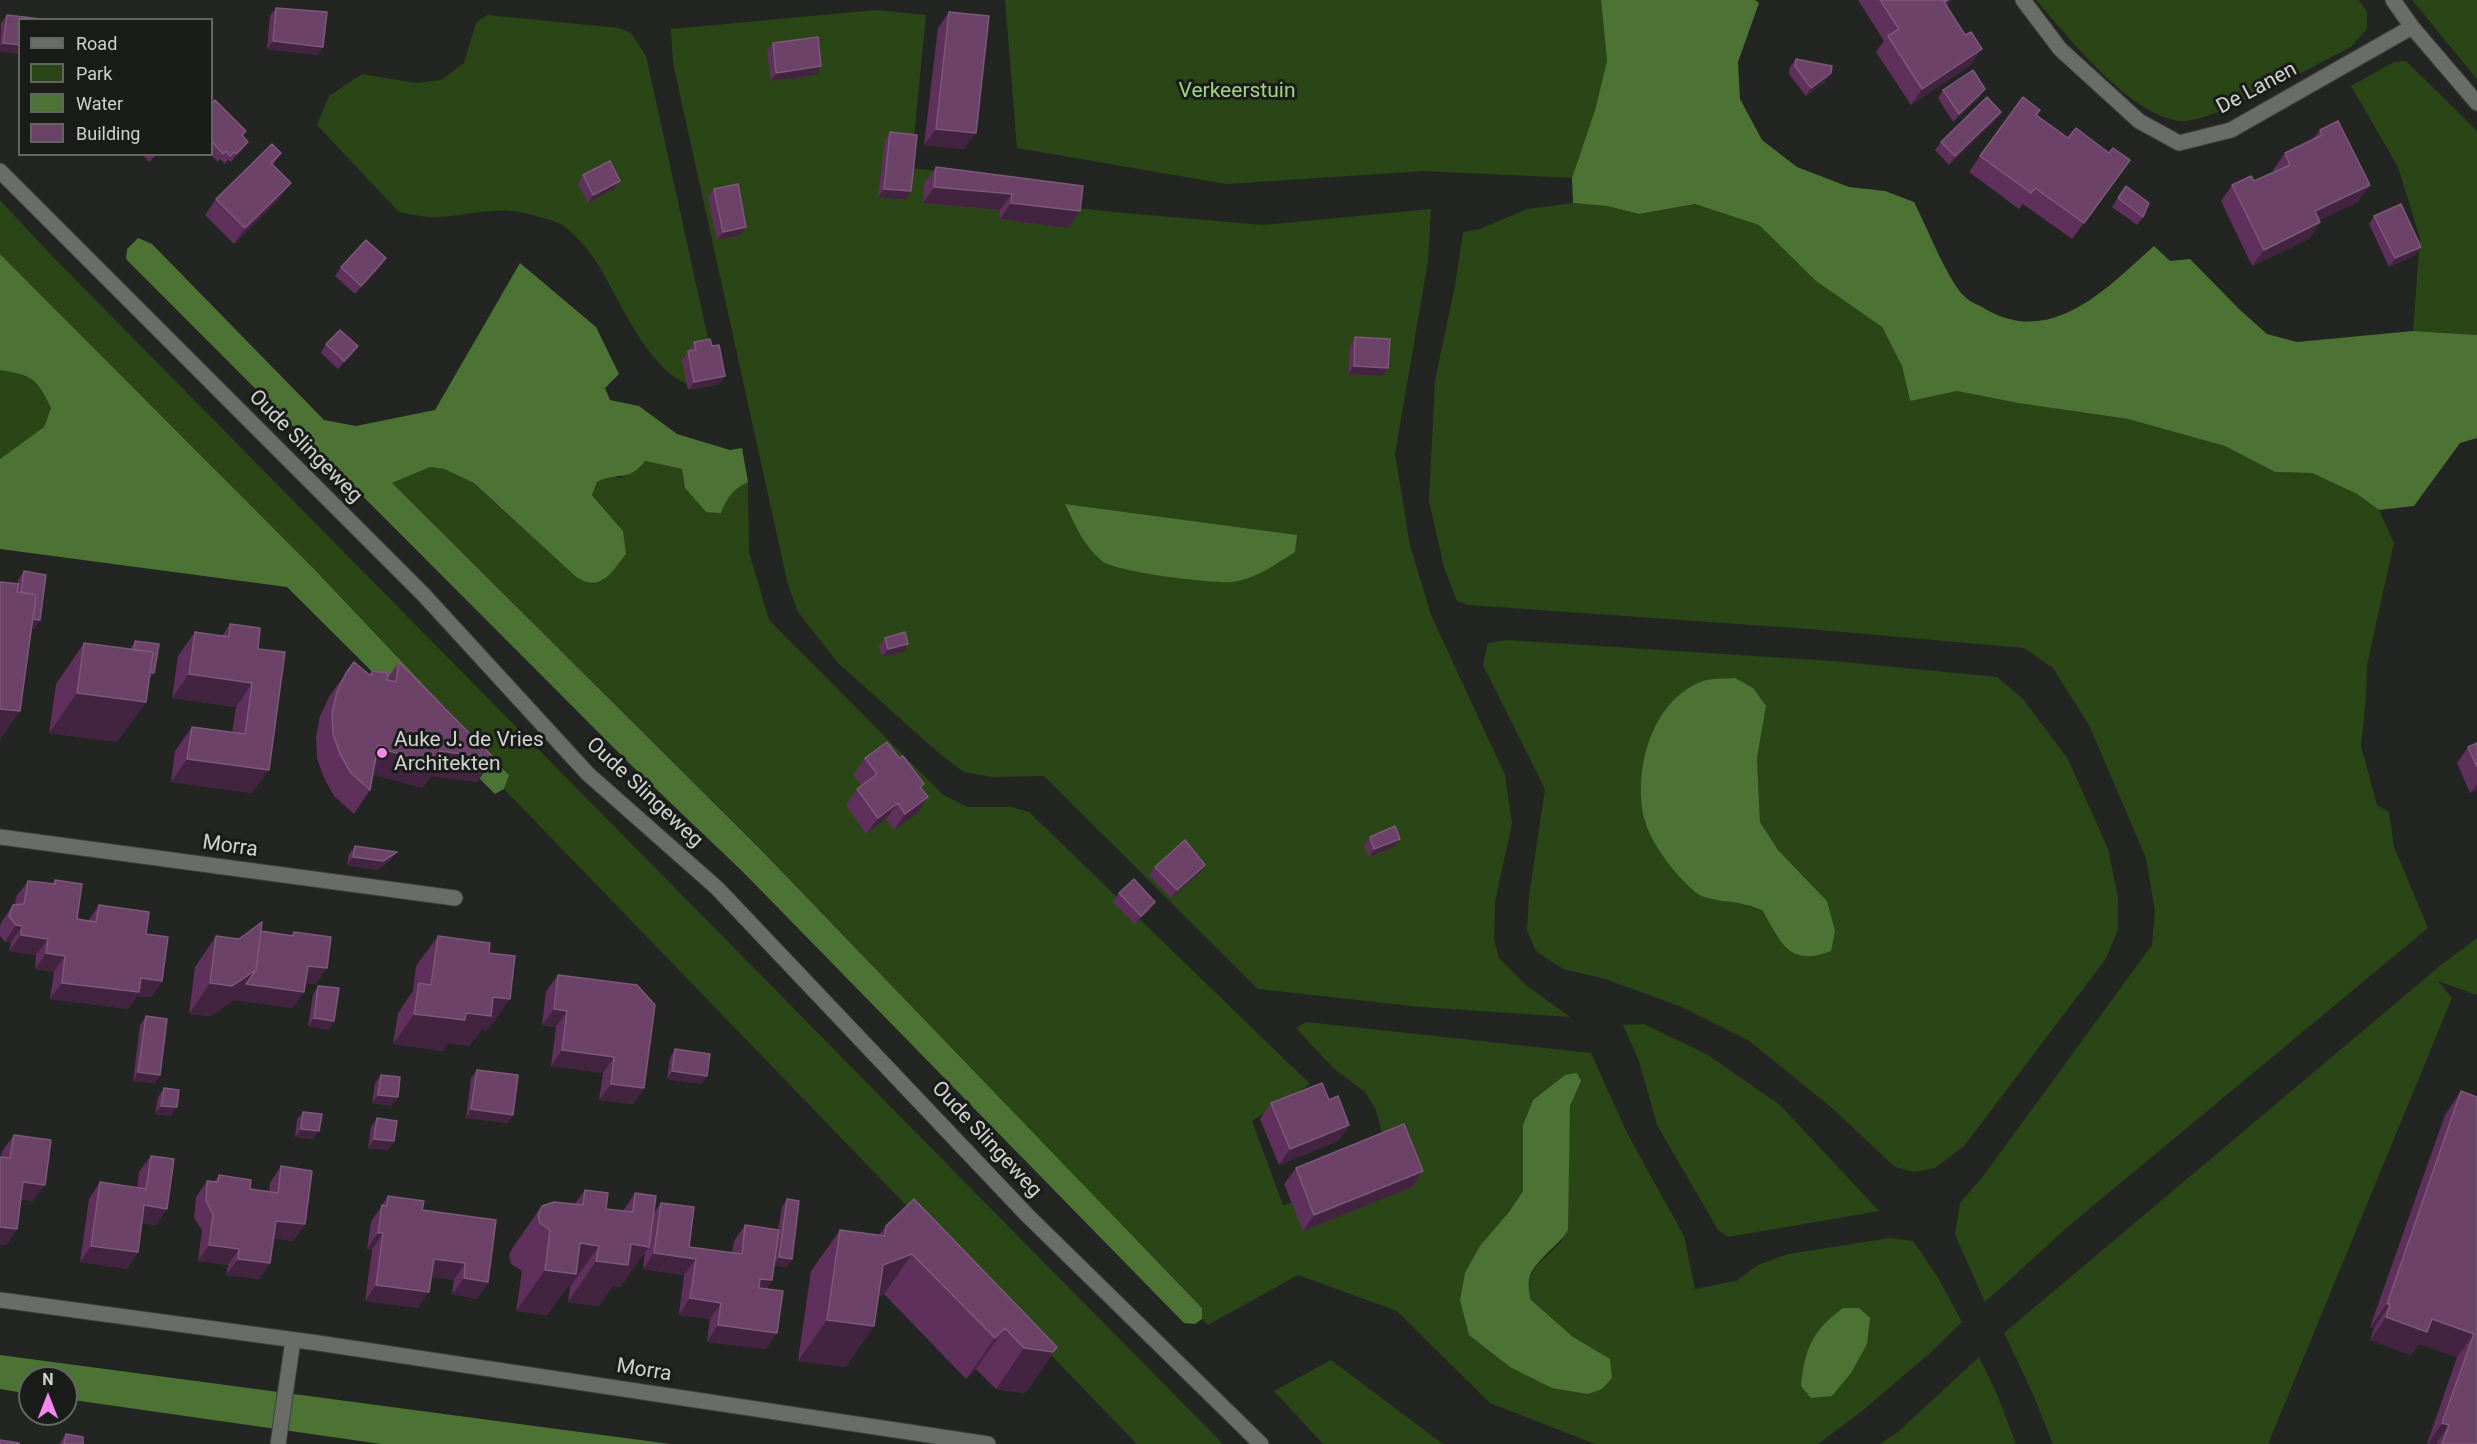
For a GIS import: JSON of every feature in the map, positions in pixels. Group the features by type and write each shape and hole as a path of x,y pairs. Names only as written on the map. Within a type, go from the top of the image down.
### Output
{"street":[{"name":"De Lanen","path":"2023,0 2060,49 2139,121 2179,143 2231,130 2412,27"},
{"path":"2393,0 2412,27 2477,103"},
{"name":"Oude Slingeweg","path":"0,171 423,594 588,774 717,888 1028,1216 1261,1444"},
{"name":"Morra","path":"0,837 455,898"},
{"name":"Morra","path":"0,1300 293,1340 988,1444"},
{"path":"278,1444 293,1340"}],"green space":[{"name":"Verkeerstuin","path":"1005,0 1601,0 1607,61 1595,110 1572,178 1424,171 1226,184 1017,148"},
{"path":"2036,0 2359,0 2367,12 2367,29 2351,47 2265,91 2216,113 2180,121 2161,116 2121,90 2083,53"},
{"path":"2412,0 2477,0 2477,79"},
{"path":"876,10 926,15 911,168 964,174 1030,202 1263,225 1431,209 1428,261 1395,454 1410,545 1431,615 1505,775 1512,823 1495,902 1494,939 1499,958 1527,986 1570,1017 1421,1007 1258,989 1044,776 992,777 964,772 941,755 838,663 798,612 788,585 673,63 671,29","holes":["1066,504 1296,535 1295,552"]},
{"path":"487,15 619,28 631,33 646,56 718,384 696,386 677,378 659,363 628,319 590,253 561,224 525,213 500,210 435,217 399,212 317,125 329,96 362,74 416,83 441,80 464,63 476,23"},
{"path":"2406,61 2477,131 2477,335 2413,331 2420,238 2398,167 2351,86 2394,62"},
{"path":"0,200 54,258 1223,1444 1137,1444 504,789 509,774 316,571 0,254"},
{"path":"1573,203 1607,206 1639,214 1695,204 1759,225 1816,281 1882,327 1902,366 1910,401 1957,391 2018,403 2128,419 2225,446 2275,472 2312,473 2357,494 2379,510 2394,543 2367,665 2361,746 2377,805 2389,812 2394,847 2428,928 2071,1224 1985,1302 1955,1235 1960,1203 1984,1175 2152,945 2155,911 2146,858 2089,725 2053,668 2024,648 1809,629 1469,605 1457,601 1444,567 1429,501 1435,380 1455,286 1463,232 1480,229 1527,209"},
{"path":"0,370 20,374 32,380 42,391 51,408 44,427 0,459"},
{"path":"644,461 682,469 685,488 706,512 748,482 749,552 769,620 942,794 967,807 1011,807 1029,812 1310,1084 1252,1121 1283,1205 1364,1185 1384,1141 1376,1110 1365,1092 1333,1068 1296,1028 1306,1022 1591,1053 1627,1133 1684,1236 1695,1289 1736,1281 1758,1265 1788,1254 1890,1238 1913,1241 1937,1276 1962,1322 1930,1353 1862,1411 1818,1444 1595,1444 1490,1403 1397,1311 1298,1275 1208,1325 1202,1319 1202,1308 762,851 391,483 430,467 444,469 474,483 575,576 587,582 596,583 604,580 610,573 623,531 592,494 597,482 610,476 621,478","holes":["1565,1075 1581,1081 1570,1106 1562,1241 1537,1265 1529,1279 1530,1299 1573,1337 1610,1359 1465,1273 1523,1191 1523,1125 1533,1100"]},
{"path":"1507,640 1832,661 1997,677 2023,699 2068,759 2108,849 2118,898 2118,930 2105,960 1964,1146 1935,1168 1915,1172 1895,1167 1832,1108 1748,1040 1682,1007 1605,979 1563,969 1536,951 1527,931 1529,896 1545,789 1483,665 1488,643","holes":["1766,706 1757,758 1760,822 1778,850 1827,901 1777,937 1764,912 1746,905 1699,895"]},
{"path":"2477,938 2477,995 2438,981 2452,998 2268,1444 2053,1444 2004,1333 2441,965"},
{"path":"1644,1024 1708,1055 1780,1105 1879,1211 1728,1237 1718,1230 1657,1125 1639,1061 1623,1025"},
{"path":"1979,1357 1997,1394 2016,1444 1880,1444 1898,1432"},
{"path":"1331,1360 1443,1444 1323,1444 1274,1391"}],"water":[{"path":"1601,0 1755,0 1759,3 1738,62 1740,99 1762,140 1797,167 1849,187 1885,191 1914,202 1957,288 1966,298 1987,310 2011,320 2034,321 2057,317 2098,294 2154,246 2170,261 2190,259 2267,334 2297,342 2413,331 2477,335 2477,438 2460,443 2414,506 2379,510 2357,494 2312,473 2275,472 2225,446 2128,419 2018,403 1957,391 1910,401 1902,366 1882,327 1816,281 1759,225 1695,204 1639,214 1607,206 1573,203 1572,178 1595,110 1607,61"},
{"path":"138,238 152,244 324,420 356,426 435,410 520,263 596,327 619,374 605,388 610,400 639,406 677,434 730,450 742,448 748,482 731,494 721,513 706,512 685,488 682,469 645,461 633,472 597,482 592,495 623,531 626,554 604,579 591,583 575,576 474,483 444,469 430,467 392,483 762,851 1202,1308 1202,1319 1195,1324 1184,1323 743,872 631,765 126,259 127,249"},
{"path":"0,254 316,571 509,775 504,789 495,794 287,587 0,549 0,459 44,427 51,408 42,391 32,380 20,374 0,370"},
{"path":"1065,504 1297,535 1295,552 1257,574 1233,582 1144,573 1111,565 1095,555 1080,534"},
{"path":"1735,678 1753,688 1766,706 1757,758 1760,822 1778,850 1827,901 1835,931 1831,951 1806,956 1796,954 1788,949 1775,933 1763,911 1748,905 1698,894 1667,861 1648,830 1642,802 1641,781 1644,760 1658,721 1670,704 1685,690 1707,680"},
{"path":"1577,1073 1581,1081 1570,1106 1568,1230 1536,1266 1529,1279 1529,1284 1530,1299 1573,1337 1610,1359 1612,1378 1602,1389 1588,1394 1552,1388 1510,1367 1469,1335 1460,1300 1465,1273 1480,1246 1523,1191 1523,1125 1533,1100 1565,1075"},
{"path":"1843,1308 1859,1308 1870,1318 1867,1344 1851,1373 1832,1396 1811,1398 1801,1386 1808,1351 1817,1333 1832,1316"},
{"path":"0,1355 670,1444 381,1444 78,1401 78,1366 18,1366 18,1392 0,1389"}],"building":[{"path":"1880,0 1948,0 1944,2 1965,35 1971,32 1982,49 1922,89 1888,36 1899,29"},
{"path":"276,8 327,12 323,47 273,41"},
{"path":"949,12 989,16 976,133 936,129"},
{"path":"7,15 32,18 18,18 18,45 3,43"},
{"path":"818,37 821,66 776,73 773,43"},
{"path":"1796,59 1832,66 1831,73 1811,88 1795,66"},
{"path":"1973,70 1985,89 1959,114 1943,90"},
{"path":"1987,97 2001,112 1955,156 1941,142"},
{"path":"2023,97 2040,110 2036,115 2068,138 2076,128 2109,153 2113,148 2130,160 2084,223 2035,188 2031,193 1980,156"},
{"path":"215,100 246,131 242,135 248,142 236,154 234,152 230,156 226,151 223,154 213,143 213,102"},
{"path":"2338,121 2370,185 2315,211 2320,222 2264,250 2232,185 2251,176 2254,181 2290,165 2285,153 2322,135 2320,130"},
{"path":"890,132 917,135 911,191 884,189"},
{"path":"272,144 281,153 271,163 291,183 245,228 216,199"},
{"path":"610,161 620,181 593,195 583,175"},
{"path":"936,167 1083,186 1080,211 1011,203 1012,194 934,187"},
{"path":"738,184 746,227 723,232 714,189"},
{"path":"2126,186 2149,203 2143,217 2118,198"},
{"path":"2401,204 2421,247 2395,258 2374,216"},
{"path":"366,240 386,258 361,286 341,267"},
{"path":"340,330 358,346 344,361 326,344"},
{"path":"1355,337 1390,339 1388,368 1354,366"},
{"path":"710,339 712,346 719,345 725,376 694,382 688,351 696,350 694,342"},
{"path":"24,571 46,575 40,620 33,619 36,595 21,592"},
{"path":"0,582 19,584 17,592 36,595 20,711 0,709"},
{"path":"230,624 260,628 258,649 285,652 269,770 187,759 192,727 245,734 252,683 189,674 195,632 229,637"},
{"path":"905,632 908,644 888,649 885,638"},
{"path":"135,641 159,644 154,673 150,672 153,652 134,650"},
{"path":"84,643 153,652 146,702 77,693"},
{"path":"354,662 371,676 372,671 388,673 387,680 396,682 399,662 494,758 440,751 439,764 385,750 386,747 378,745 370,790 351,773 340,754 333,734 332,713 337,692"},
{"path":"887,742 899,758 903,756 924,784 920,787 928,797 905,814 898,803 878,818 857,789 877,774 865,758"},
{"path":"2477,743 2477,767 2468,747"},
{"path":"1395,826 1400,839 1374,849 1370,837"},
{"path":"1185,840 1205,865 1177,890 1155,867"},
{"path":"355,846 397,852 383,861 353,857"},
{"path":"1134,879 1155,902 1141,916 1119,893"},
{"path":"55,880 82,884 77,919 96,922 99,905 149,912 146,934 168,937 162,981 141,978 139,992 62,983 65,956 46,953 48,939 21,935 22,926 16,925 9,916 13,905 24,904 28,881 55,884"},
{"path":"262,922 256,970 232,986 210,983 216,936 239,939"},
{"path":"261,931 293,936 294,932 331,937 327,968 308,966 304,992 246,984 256,970"},
{"path":"438,936 490,943 489,953 515,956 510,999 493,997 491,1016 466,1013 465,1020 414,1014 419,983 431,985"},
{"path":"558,975 637,985 655,1005 644,1088 611,1084 614,1057 562,1050 567,1011 554,1009"},
{"path":"318,986 339,988 334,1021 314,1018"},
{"path":"146,1016 167,1019 160,1075 138,1072"},
{"path":"675,1049 710,1054 707,1076 672,1071"},
{"path":"477,1070 518,1075 513,1115 471,1109"},
{"path":"381,1075 400,1077 398,1097 378,1095"},
{"path":"1322,1083 1329,1100 1338,1096 1349,1125 1290,1149 1271,1103"},
{"path":"164,1088 179,1090 177,1107 161,1106"},
{"path":"2461,1091 2477,1097 2477,1444 2442,1444 2449,1425 2442,1423 2474,1334 2432,1319 2427,1332 2386,1317 2390,1304 2387,1304"},
{"path":"303,1112 322,1114 319,1131 301,1129"},
{"path":"377,1118 397,1121 394,1141 374,1139"},
{"path":"1404,1124 1423,1171 1314,1215 1296,1168"},
{"path":"14,1135 51,1140 45,1185 23,1182 17,1229 0,1227 0,1157 10,1158"},
{"path":"151,1156 174,1159 167,1209 144,1205 138,1252 91,1246 100,1182 146,1189"},
{"path":"281,1166 312,1171 305,1224 276,1221 270,1263 238,1259 239,1249 209,1245 213,1214 206,1201 207,1181 218,1182 219,1175 251,1180 250,1189 278,1193"},
{"path":"585,1190 608,1193 606,1209 633,1212 635,1193 656,1196 649,1247 631,1244 628,1265 596,1261 599,1246 580,1243 576,1274 545,1270 550,1230 540,1223 538,1214 542,1206 554,1202 583,1205"},
{"path":"388,1196 424,1201 422,1210 496,1220 488,1282 464,1278 465,1263 434,1259 429,1292 376,1285 383,1233 378,1233 382,1205 387,1206"},
{"path":"787,1199 799,1201 792,1259 779,1257"},
{"path":"914,1199 1057,1347 1053,1352 1024,1348 1005,1328 995,1338 912,1254 883,1265 874,1326 827,1320 840,1230 885,1236 886,1226"},
{"path":"661,1203 694,1207 689,1247 742,1254 745,1225 779,1230 772,1280 760,1279 759,1288 783,1291 777,1333 718,1325 721,1303 690,1298 696,1259 654,1253"},
{"path":"66,1434 83,1437 83,1444 64,1444"},
{"path":"0,1440 19,1443 19,1444 0,1444"}],"place":[{"name":"Auke J. de Vries Architekten","path":"382,753"}]}
